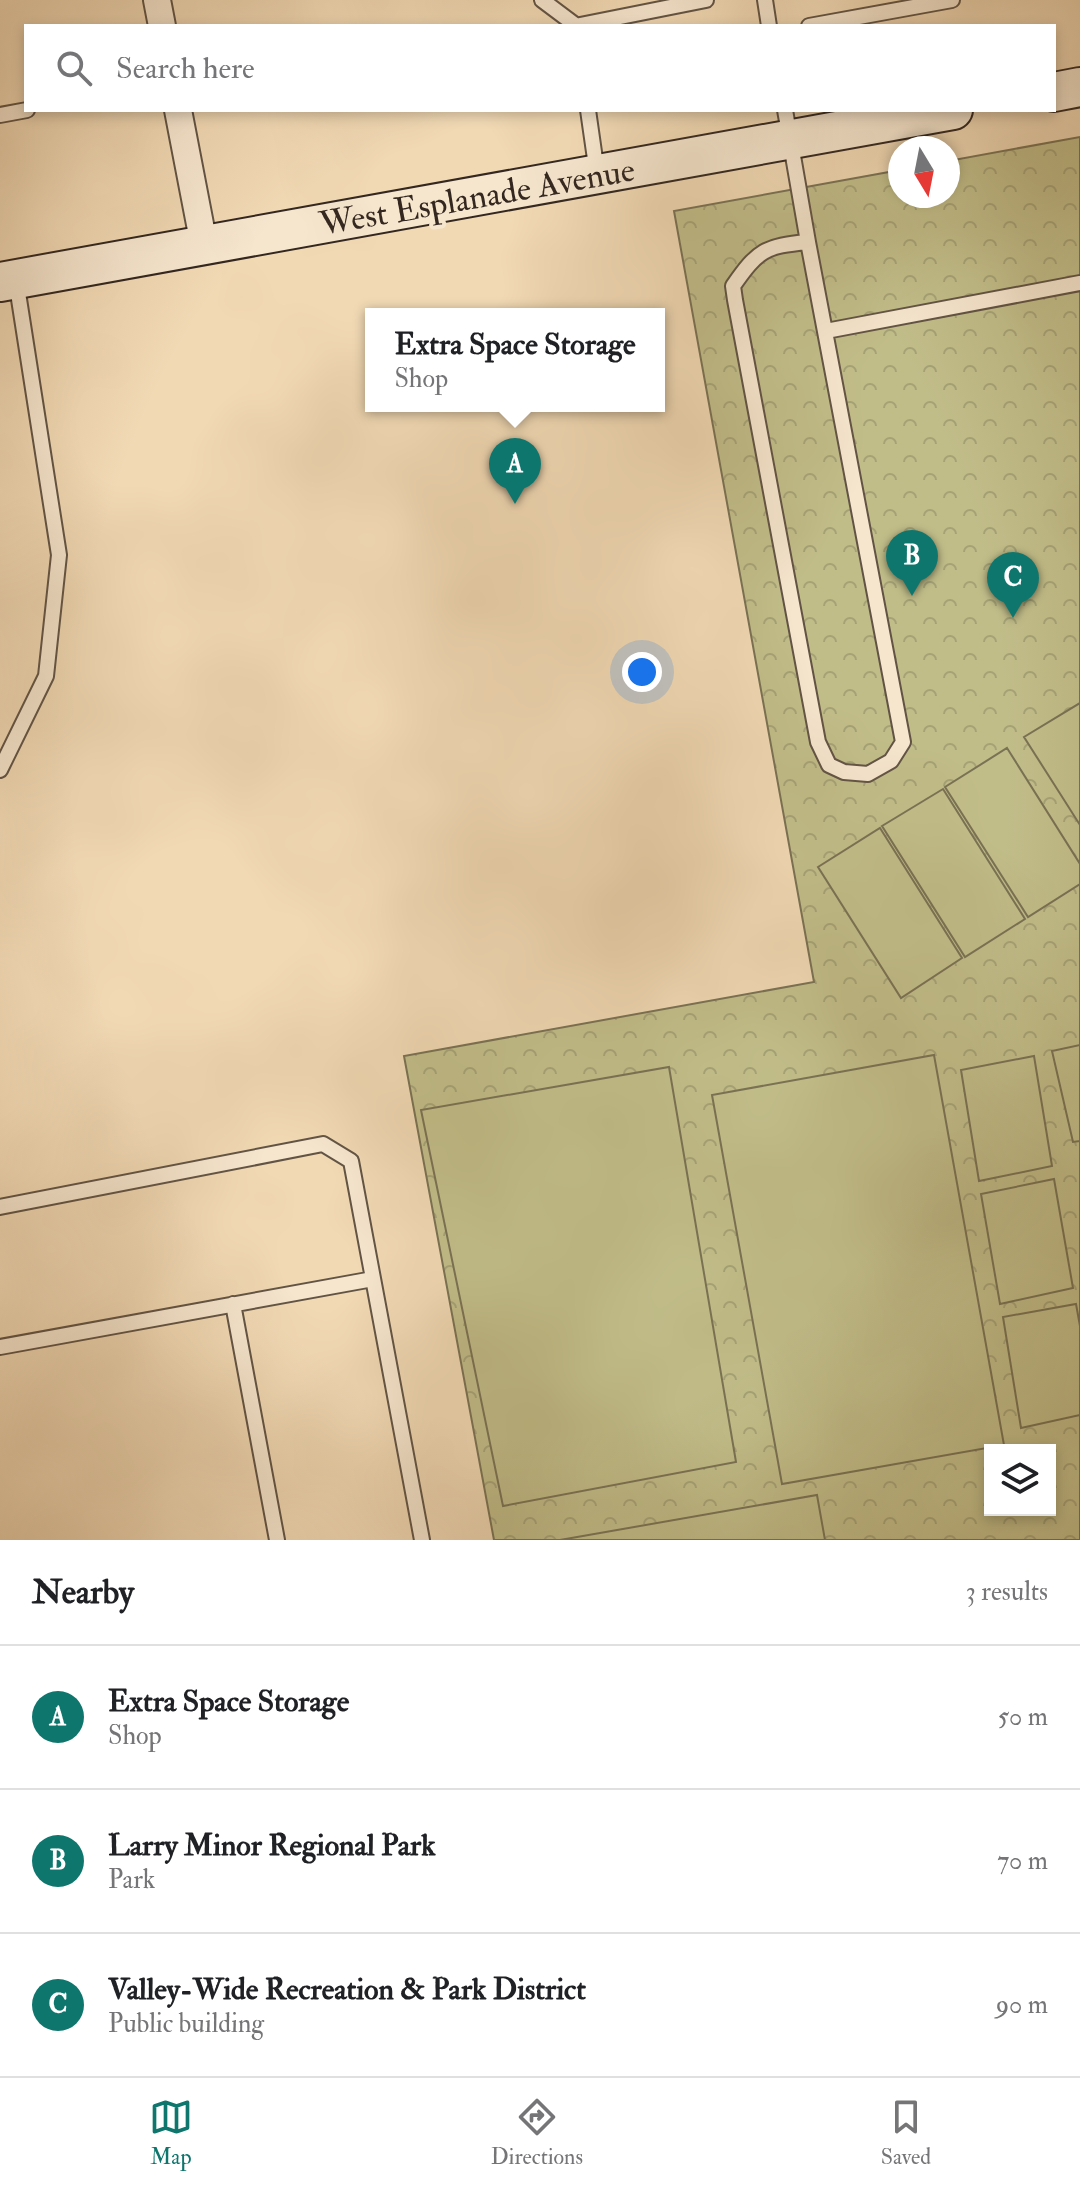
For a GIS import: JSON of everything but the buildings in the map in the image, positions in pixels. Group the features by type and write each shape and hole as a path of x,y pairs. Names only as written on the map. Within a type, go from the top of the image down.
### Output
{"main road":[{"path":"1056,92 1080,87"},
{"name":"West Esplanade Avenue","path":"8,281 598,174 788,125 931,112"}],"street":[{"path":"157,0 162,24"},
{"path":"178,112 204,245"}],"lane":[{"path":"542,0 573,24"},
{"path":"579,24 706,0"},
{"path":"765,0 769,24"},
{"path":"820,24 952,0"},
{"path":"0,115 24,111"},
{"path":"588,112 598,174"},
{"path":"788,125 903,742 891,761 868,774 844,772 829,765 818,742 733,286 750,261 775,245 808,242"},
{"path":"0,770 46,676 59,555 8,281"},
{"path":"826,331 1080,283"},
{"path":"0,1207 323,1144 351,1161 422,1540"},
{"path":"0,1347 373,1279"},
{"path":"233,1304 277,1540"}],"green space":[{"path":"1080,137 1080,1540 494,1540 404,1056 814,982 674,211 888,172 888,208 960,208 960,159"},
{"path":"1080,703 1080,825 1024,737"},
{"path":"1007,748 1080,864 1080,884 1028,917 945,787"},
{"path":"943,789 1025,919 965,957 882,826"},
{"path":"880,828 962,958 901,998 818,867"},
{"path":"1080,1045 1080,1141 1073,1142 1052,1051"},
{"path":"934,1055 1004,1444 984,1444 984,1449 782,1484 712,1095"},
{"path":"1034,1056 1052,1166 979,1181 961,1070"},
{"path":"669,1067 736,1462 503,1506 421,1110"},
{"path":"1054,1179 1073,1288 1000,1304 981,1194"},
{"path":"1076,1304 1080,1326 1080,1415 1021,1428 1003,1317"},
{"path":"817,1495 825,1540 560,1540"}],"place":[{"name":"Extra Space Storage","path":"515,504"},
{"name":"Larry Minor Regional Park","path":"912,596"},
{"name":"Valley-Wide Recreation & Park District","path":"1013,618"}]}
